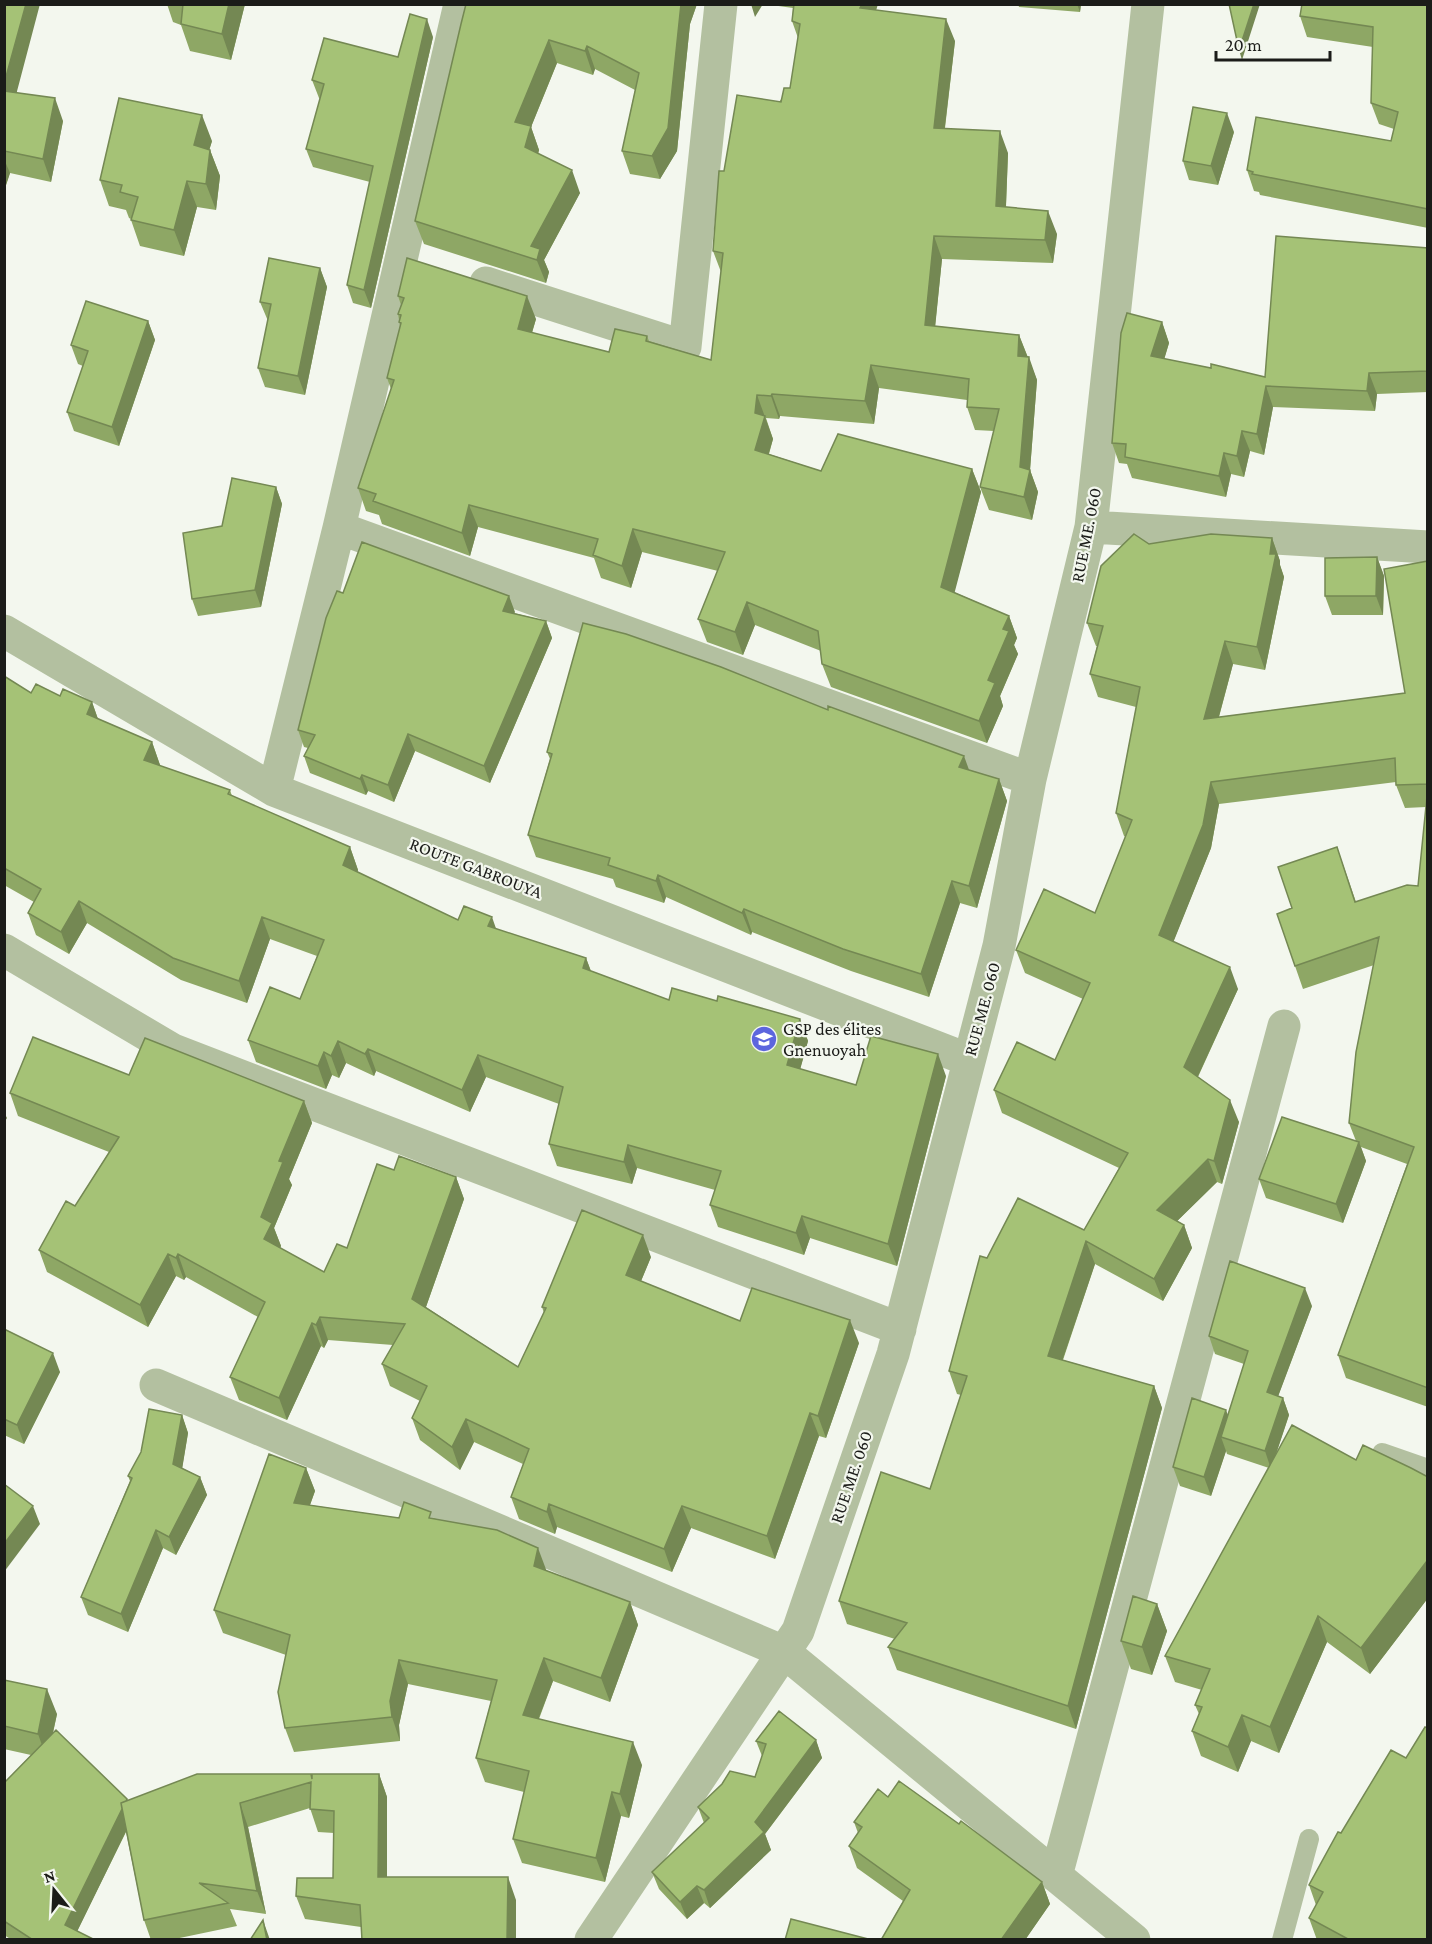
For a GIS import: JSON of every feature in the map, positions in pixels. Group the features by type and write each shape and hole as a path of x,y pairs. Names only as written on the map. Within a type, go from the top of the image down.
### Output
{"street":[{"path":"400,256 685,347 721,4"},
{"name":"RUE ME. 060","path":"591,1940 798,1631 900,1329 999,946 1030,779 1091,527 1148,4"},
{"path":"274,790 339,528 453,8"},
{"path":"1091,527 1428,547"},
{"path":"339,528 1030,779"},
{"name":"ROUTE GABROUYA","path":"4,631 274,790 969,1060"},
{"path":"4,950 172,1050 900,1329"},
{"path":"1056,1876 1284,1026"},
{"path":"156,1385 784,1652 1134,1940"}],"lane":[{"path":"1382,1453 1428,1469"},
{"path":"1282,1940 1309,1839"}],"building":[{"path":"4,4 26,4 4,84"},
{"path":"183,4 229,4 222,34 181,24"},
{"path":"466,4 681,4 668,128 652,156 622,151 639,73 587,46 585,51 549,40 515,122 531,126 525,147 572,170 531,246 540,249 537,260 415,221"},
{"path":"794,4 862,4 860,8 946,19 934,128 1000,131 996,206 1048,211 1045,240 934,236 925,325 1019,335 1018,356 1029,357 1020,467 1030,470 1024,497 980,487 999,409 967,407 969,379 871,365 865,401 772,394 771,396 757,395 755,413 765,416 755,450 821,471 838,434 972,469 941,587 1009,616 1003,629 1009,631 988,680 995,683 979,721 822,664 818,631 747,602 735,632 698,619 725,552 633,529 622,566 593,555 598,539 469,505 462,533 373,501 376,494 358,488 394,380 387,378 401,323 399,322 401,315 398,314 404,298 398,296 407,258 527,296 518,329 609,352 615,329 647,336 646,341 711,360 723,253 713,251 719,171 724,171 737,95 781,102 784,88 790,88 800,24 792,21"},
{"path":"1229,4 1254,4 1239,50"},
{"path":"1302,4 1428,4 1428,209 1252,174 1253,172 1247,170 1256,117 1391,141 1398,112 1371,103 1373,27 1300,16"},
{"path":"410,14 427,19 364,290 347,285 373,166 306,149 324,84 312,80 324,38 398,57"},
{"path":"4,91 55,98 43,159 4,151"},
{"path":"119,98 202,115 194,145 210,150 206,184 187,181 174,230 131,220 138,197 120,192 122,185 100,180"},
{"path":"1193,107 1227,113 1211,166 1183,161"},
{"path":"1276,236 1428,248 1428,371 1369,373 1367,391 1266,386 1257,434 1242,431 1237,456 1224,453 1219,476 1125,457 1126,444 1112,443 1121,333 1127,313 1162,322 1151,356 1211,368 1211,364 1265,377"},
{"path":"269,258 320,268 298,376 258,368 271,304 260,302"},
{"path":"86,301 148,321 112,427 67,412 88,351 71,345"},
{"path":"232,478 276,487 255,590 192,599 183,533 222,526"},
{"path":"1134,534 1149,544 1211,534 1272,538 1270,554 1276,554 1257,647 1225,641 1204,719 1405,693 1384,569 1428,561 1428,784 1396,785 1395,758 1211,782 1203,825 1159,935 1230,967 1184,1067 1230,1100 1214,1161 1208,1159 1157,1210 1184,1225 1154,1279 1086,1241 1048,1356 1154,1386 1068,1706 888,1647 907,1623 839,1601 881,1472 930,1489 967,1376 949,1371 980,1256 987,1258 1018,1198 1084,1230 1128,1153 994,1090 1017,1042 1055,1060 1090,983 1016,950 1044,889 1095,913 1132,820 1116,813 1140,687 1090,674 1103,626 1087,623 1101,566"},
{"path":"362,542 509,596 503,611 546,621 484,766 408,734 388,785 362,775 360,779 304,756 315,735 298,730 326,618 337,591 343,593"},
{"path":"1377,557 1376,596 1325,596 1325,558"},
{"path":"583,623 626,634 721,667 828,710 828,706 964,756 959,767 999,779 969,886 952,881 921,974 843,949 744,909 742,913 658,875 656,881 608,865 610,858 528,835 552,754 547,752"},
{"path":"4,676 31,693 36,684 60,696 63,689 92,702 87,714 152,742 144,760 230,790 228,794 350,847 343,865 458,920 464,906 492,917 488,926 586,958 583,968 669,1000 672,988 717,1001 718,996 800,1019 787,1065 856,1085 871,1036 938,1054 888,1244 802,1216 796,1233 710,1205 721,1171 628,1145 624,1162 549,1144 563,1087 478,1055 462,1090 368,1049 365,1054 338,1041 331,1056 324,1052 318,1066 248,1040 270,987 300,999 324,940 262,917 239,981 173,958 79,901 61,932 28,913 41,889 4,868"},
{"path":"1428,786 1428,1388 1338,1355 1414,1147 1349,1123 1356,1052 1379,937 1295,966 1277,914 1292,908 1278,867 1337,847 1355,902 1407,885 1418,886"},
{"path":"33,1037 129,1075 145,1038 304,1101 279,1161 283,1162 261,1217 272,1223 264,1239 324,1272 337,1244 347,1248 377,1164 394,1170 399,1156 456,1177 412,1299 518,1367 546,1308 542,1307 582,1210 643,1235 626,1275 740,1321 752,1288 850,1320 818,1416 810,1413 767,1536 682,1506 664,1549 549,1504 547,1512 511,1497 529,1449 466,1419 452,1447 412,1418 427,1386 382,1364 405,1324 320,1317 316,1325 312,1323 279,1398 230,1377 265,1302 178,1254 176,1258 168,1254 140,1305 39,1250 66,1201 75,1206 119,1137 10,1093"},
{"path":"1282,1117 1359,1142 1336,1204 1259,1179"},
{"path":"1230,1261 1305,1288 1267,1392 1283,1398 1265,1451 1221,1437 1248,1351 1209,1336"},
{"path":"4,1329 53,1353 17,1425 4,1419"},
{"path":"1192,1398 1226,1410 1204,1477 1173,1467"},
{"path":"149,1409 182,1415 173,1464 200,1477 169,1537 156,1530 121,1614 81,1597 132,1478 128,1476 141,1452"},
{"path":"1292,1425 1356,1460 1363,1445 1428,1477 1428,1562 1361,1648 1318,1616 1270,1727 1242,1715 1228,1747 1192,1731 1202,1707 1195,1705 1210,1669 1165,1656"},
{"path":"269,1454 306,1468 294,1503 399,1518 404,1502 431,1512 429,1518 497,1530 538,1548 534,1566 630,1602 601,1678 544,1658 523,1715 633,1742 620,1794 612,1792 596,1858 513,1839 529,1771 476,1758 497,1680 399,1660 390,1701 392,1717 285,1728 278,1692 290,1635 214,1610"},
{"path":"4,1484 33,1506 4,1544"},
{"path":"1133,1596 1157,1604 1142,1647 1121,1641"},
{"path":"4,1680 47,1689 38,1734 4,1726"},
{"path":"779,1711 816,1740 755,1822 764,1832 704,1890 697,1886 680,1902 652,1872 709,1818 698,1807 722,1784 730,1771 755,1777 766,1744 756,1741"},
{"path":"1425,1727 1428,1728 1428,1940 1348,1940 1309,1918 1323,1892 1309,1885 1338,1832 1341,1833 1391,1750 1406,1758"},
{"path":"56,1730 127,1799 121,1803 122,1809 65,1925 95,1940 33,1940 4,1921 4,1783"},
{"path":"197,1774 311,1774 312,1779 312,1774 379,1774 378,1877 508,1877 507,1940 362,1940 360,1905 296,1896 297,1878 333,1878 334,1811 310,1809 311,1782 240,1803 257,1891 199,1883 228,1903 144,1920 121,1803"},
{"path":"899,1781 959,1824 961,1821 1042,1882 1001,1940 881,1940 910,1890 849,1846 862,1827 854,1822 878,1789 888,1797"},
{"path":"791,1919 872,1940 785,1940"},
{"path":"263,1920 267,1940 250,1940"}],"place":[{"name":"GSP des élites Gnenuoyah","path":"764,1039"}]}
